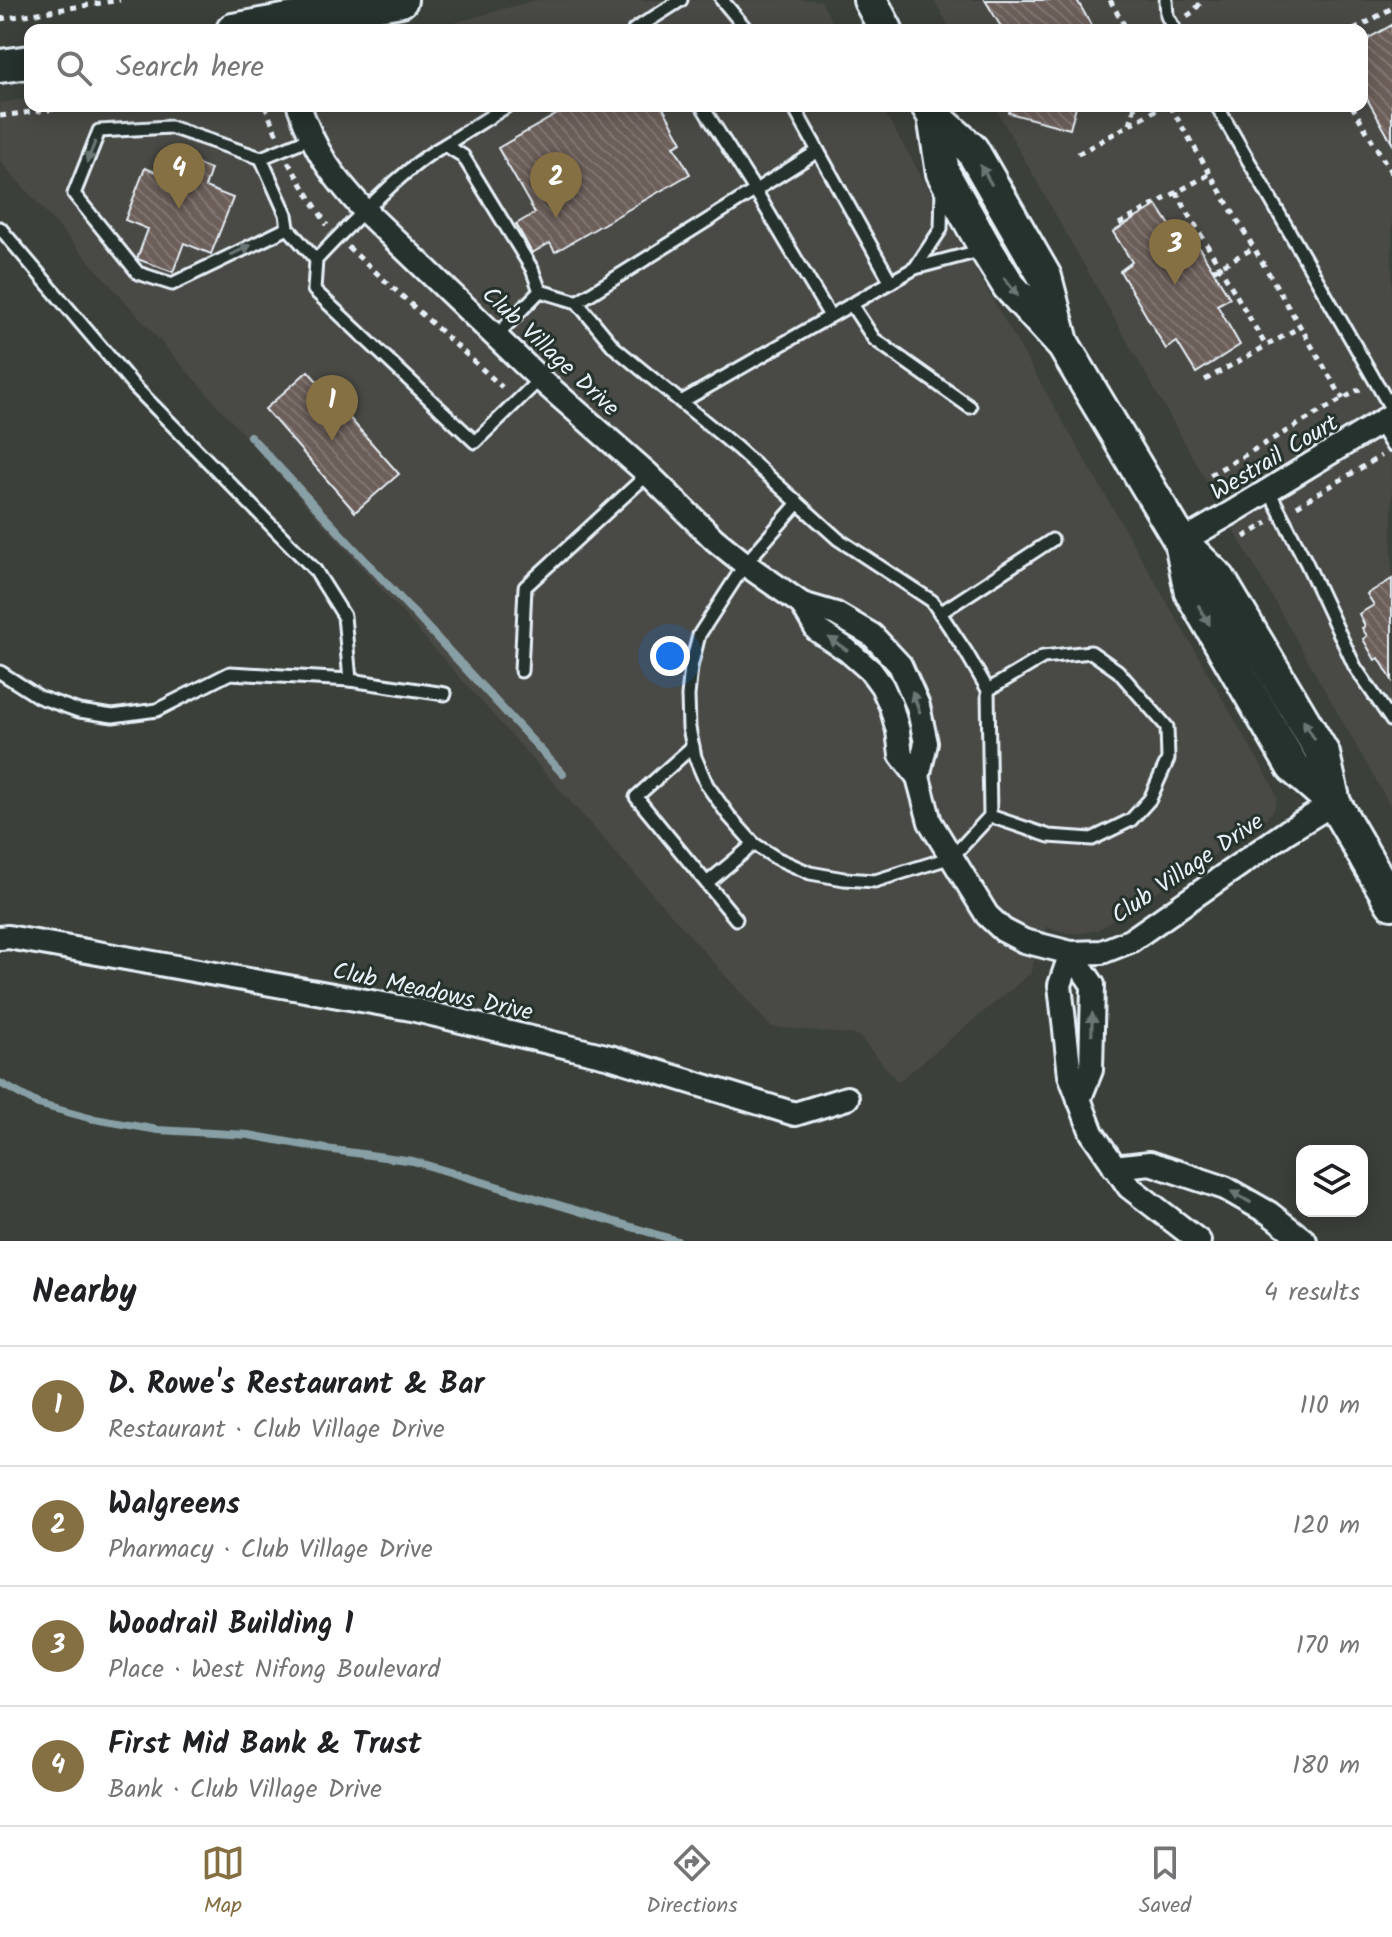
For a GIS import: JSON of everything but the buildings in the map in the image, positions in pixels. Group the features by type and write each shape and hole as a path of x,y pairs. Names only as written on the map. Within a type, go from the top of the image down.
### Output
{"main road":[{"path":"286,24 401,0"},
{"path":"870,0 883,24"},
{"path":"0,66 24,63"},
{"path":"931,112 943,173 986,249 1009,286 1064,346 1181,542 1191,592 1293,767 1334,803 1392,903"},
{"path":"932,112 972,150 1045,277 1064,346"}],"street":[{"name":"Club Village Drive","path":"301,112 310,138 337,181 540,379 745,564 802,604 836,614 872,635 900,665 918,706 926,743 918,777 930,822 987,915 1003,930 1024,941 1071,953 1102,952 1130,941 1288,831 1334,803"},
{"name":"Westrail Court","path":"1181,542 1388,417"},
{"name":"Club Meadows Drive","path":"0,938 411,1009 610,1057 795,1114 847,1098"},
{"path":"1071,953 1060,985 1070,1075 1092,1133 1129,1187 1199,1241"},
{"path":"1071,953 1093,985 1091,1070 1079,1100"},
{"path":"1114,1167 1150,1163 1225,1188 1269,1213 1305,1241"}],"lane":[{"path":"653,24 681,0"},
{"path":"722,0 742,24"},
{"path":"1166,0 1167,16 1172,24"},
{"path":"497,112 434,151 364,210 316,260 314,290 475,442 540,379"},
{"path":"706,112 830,316"},
{"path":"796,112 891,282"},
{"path":"1220,112 1375,380 1388,417 1392,448"},
{"path":"288,228 172,284 138,273 74,194 99,131 170,127 261,158 310,138"},
{"path":"445,145 463,156 532,269 540,291"},
{"path":"577,302 818,151"},
{"path":"261,158 286,214 288,228 316,260"},
{"path":"915,268 941,229 943,173"},
{"path":"0,228 135,387 315,570 344,616 350,680"},
{"path":"681,402 915,268 986,249"},
{"path":"540,291 577,302 614,347 737,448 838,539 932,601 988,690 990,816 952,857 875,881 810,873 754,844 707,785 689,728 691,667 699,635 745,564 798,503"},
{"path":"496,336 540,291"},
{"path":"851,304 874,339 970,407"},
{"path":"521,671 525,587 648,474"},
{"path":"1269,491 1355,667 1392,721"},
{"path":"940,613 1052,540"},
{"path":"988,690 1043,657 1091,652 1118,671 1167,727 1168,759 1150,799 1131,820 1092,839 1049,836 990,816"},
{"path":"0,672 39,697 79,711 113,716 157,710 230,673 350,680 445,694"},
{"path":"693,746 636,797 736,919"},
{"path":"707,883 754,844"}],"path":[{"path":"0,19 120,0"},
{"path":"1110,0 1124,24"},
{"path":"1364,24 1392,8"},
{"path":"0,116 31,112"},
{"path":"268,112 289,165 325,223 502,387"},
{"path":"1129,125 1133,112"},
{"path":"1078,154 1152,112"},
{"path":"1174,112 1343,399"},
{"path":"1356,112 1392,174"},
{"path":"1119,224 1210,174"},
{"path":"1176,192 1217,269 1266,346"},
{"path":"1217,269 1254,248"},
{"path":"1205,380 1300,327"},
{"path":"1210,475 1375,380"},
{"path":"1244,537 1392,448"}],"shaded area":[{"path":"536,0 820,0 834,24 450,24"},
{"path":"934,0 1392,0 1392,809 997,112 1368,112 1368,24 948,24"},
{"path":"24,99 24,112 884,112 1274,788 1277,800 1274,810 1262,823 1098,930 1067,933 1046,927 1030,974 898,1082 858,1035 771,1027 0,161 0,103"}],"waterway":[{"path":"250,436 563,774"},
{"path":"0,1083 38,1104 89,1118 158,1130 249,1135 413,1161 678,1241"}],"place":[{"name":"First Mid Bank & Trust","path":"179,209"},
{"name":"Walgreens","path":"556,218"},
{"name":"Woodrail Building 1","path":"1175,285"},
{"name":"D. Rowe's Restaurant & Bar","path":"332,441"}]}
